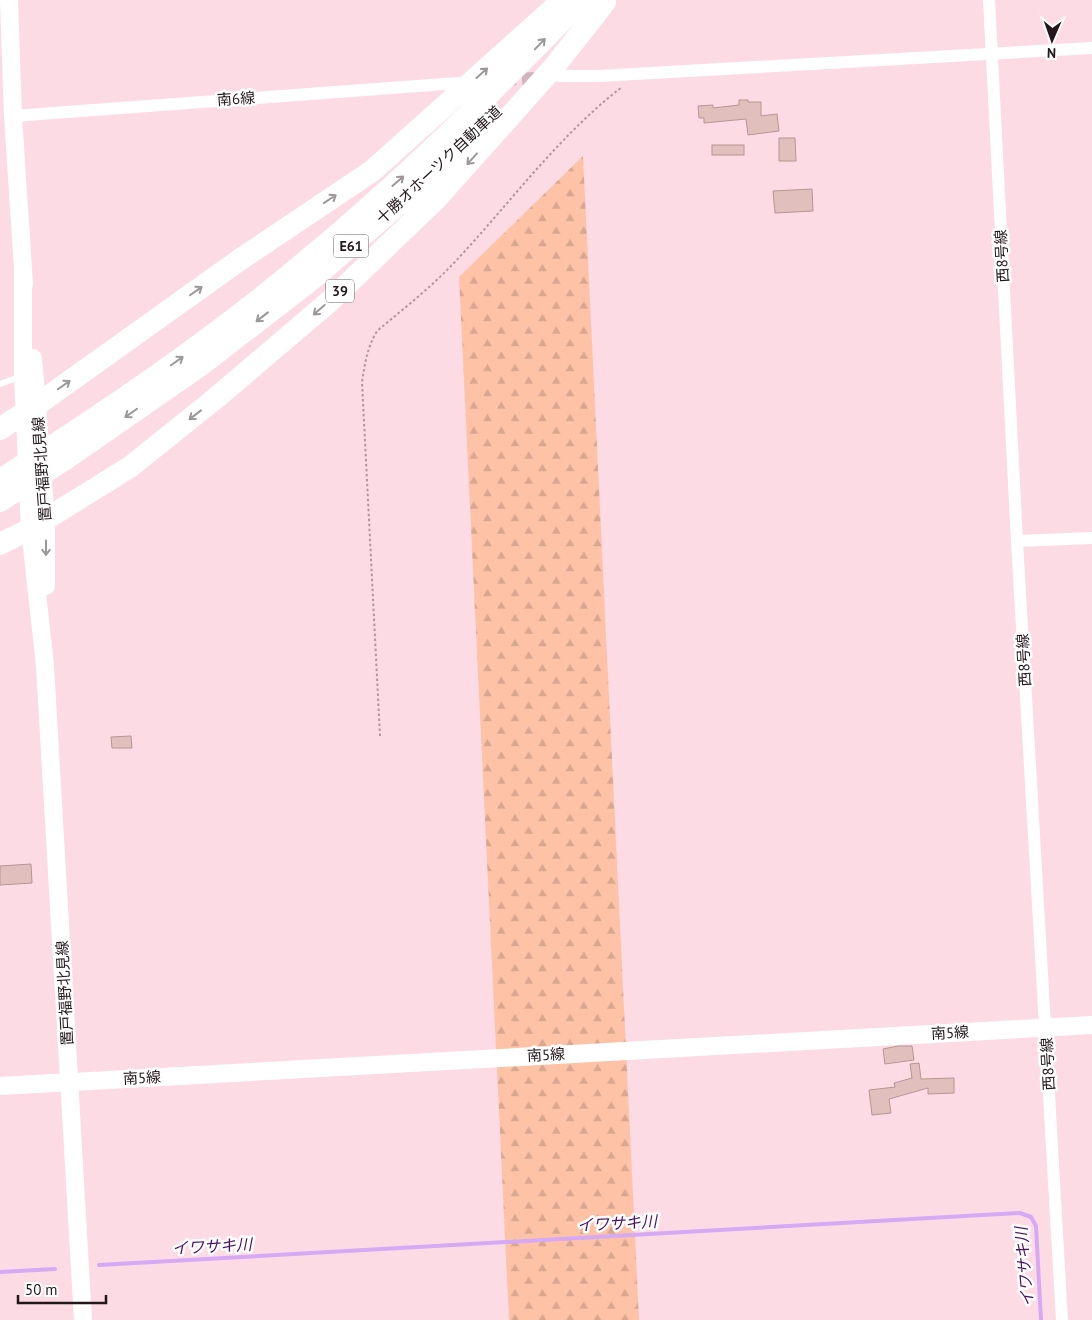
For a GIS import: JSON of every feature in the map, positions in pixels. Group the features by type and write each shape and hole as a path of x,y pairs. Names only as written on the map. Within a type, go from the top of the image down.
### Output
{"highway":[{"path":"0,429 31,409 238,261 372,171 563,0"},
{"name":"十勝オホーツク自動車道","path":"66,448 305,262 412,169 468,116 582,0"},
{"name":"十勝オホーツク自動車道","path":"66,448 201,365 316,276 438,168 540,69 606,1"},
{"name":"39","path":"38,524 130,467 216,398 330,301 437,198 554,66 606,1"},
{"name":"E61","path":"0,480 66,448"},
{"name":"E61","path":"0,501 66,448"},
{"path":"0,544 38,524"}],"main road":[{"name":"置戸福野北見線","path":"9,0 5,24 23,273 83,1320"},
{"name":"置戸福野北見線","path":"23,273 23,376 31,409"},
{"name":"南5線","path":"0,1086 1092,1025"}],"street":[{"name":"西8号線","path":"989,0 1017,541 1062,1320"},
{"path":"559,76 640,74 1092,48"},
{"name":"南6線","path":"13,116 458,83"},
{"path":"1017,541 1092,538"}],"lane":[{"path":"0,384 23,376"}],"path":[{"path":"380,736 362,382 365,358 370,344 378,331 451,266 544,162 605,100 640,74"}],"green space":[{"path":"583,156 639,1320 509,1320 459,277"}],"building":[{"path":"739,100 761,102 761,116 777,114 779,131 748,135 746,119 704,123 704,118 699,118 698,106 713,105 713,108 739,105"},
{"path":"779,138 795,138 796,161 779,161"},
{"path":"712,145 744,145 744,155 712,155"},
{"path":"812,189 813,211 775,213 773,191"},
{"path":"131,736 132,748 112,748 111,737"},
{"path":"31,864 32,883 0,885 0,866"},
{"path":"912,1046 914,1060 885,1064 883,1049"},
{"path":"919,1063 921,1079 954,1078 954,1093 928,1094 928,1088 889,1099 891,1113 872,1115 869,1090 895,1087 894,1083 912,1078 910,1064"}],"waterway":[{"name":"イワサキ川","path":"99,1265 1020,1213 1031,1217 1036,1226 1041,1320"},
{"name":"イワサキ川","path":"0,1272 55,1269"}],"tunnel":[{"path":"504,80 547,77"}]}
